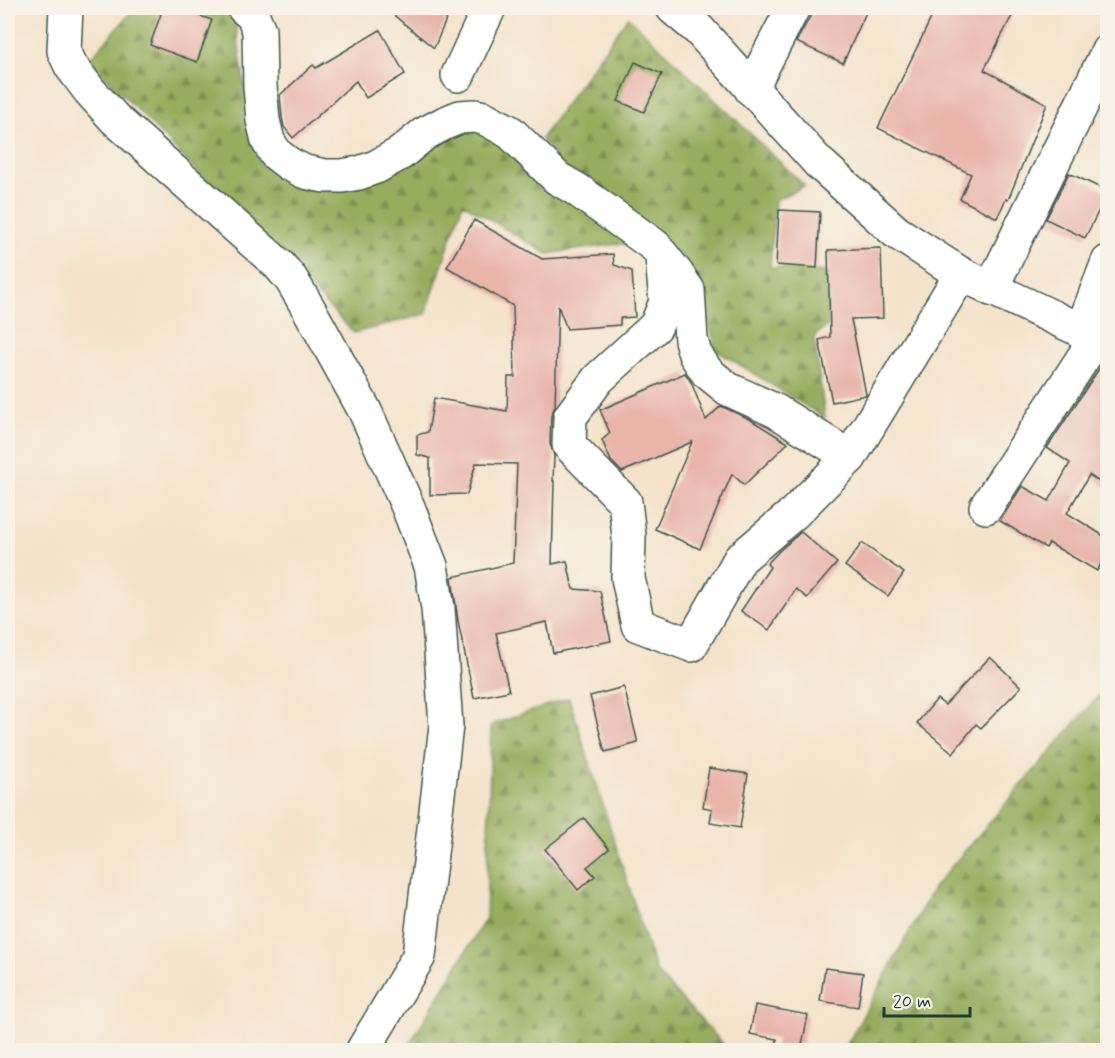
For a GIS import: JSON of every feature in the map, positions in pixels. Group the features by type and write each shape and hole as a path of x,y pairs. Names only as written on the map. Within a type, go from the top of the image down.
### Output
{"street":[{"path":"66,8 64,51 71,66 89,90 115,119 279,265 291,279 365,411 408,507 431,566 438,608 446,726 419,956 363,1050"},
{"path":"244,8 253,16 259,30 260,86 263,120 268,141 276,154 289,164 305,172 325,176 359,173 392,158 424,134 445,123 460,117 484,118 510,132 556,178 576,189 655,246 688,290 691,340 695,354 707,372 728,388 776,411 850,457"},
{"path":"458,75 489,8"},
{"path":"673,8 699,30 818,162 896,232 961,274 1095,338"},
{"path":"751,89 793,8"},
{"path":"991,289 1107,51"},
{"path":"662,257 666,302 656,326 598,379 570,417 569,445 625,502 629,536 628,578 638,625 691,645 740,559 793,514 850,457 961,274"},
{"path":"986,507 1095,338 1107,262"}],"green space":[{"path":"135,8 215,8 235,18 250,123 274,169 406,167 462,129 480,127 635,244 618,244 547,254 463,203 426,314 354,333 89,60"},
{"path":"628,17 805,186 775,200 770,267 826,272 828,325 814,337 825,418 716,350 702,293 568,173 541,139"},
{"path":"1107,686 1107,1050 844,1050 934,887"},
{"path":"569,698 656,972 729,1050 406,1050 486,918 491,725"}],"building":[{"path":"163,8 176,8 212,20 197,62 150,45"},
{"path":"385,8 451,8 434,48"},
{"path":"812,8 868,8 843,63 796,42 810,17"},
{"path":"936,8 1016,8 984,70 1047,104 1008,200 1006,199 997,218 960,199 971,174 878,128"},
{"path":"380,30 405,74 366,98 356,81 293,138 284,127 280,95 313,65 316,68"},
{"path":"635,62 662,74 644,112 618,101"},
{"path":"1069,173 1107,191 1085,238 1046,219"},
{"path":"779,210 820,212 817,268 776,265"},
{"path":"474,220 542,259 613,254 614,265 632,271 635,317 620,318 620,325 567,329 558,306 555,406 551,416 550,444 554,455 552,564 567,561 573,589 600,591 611,641 553,653 547,622 496,633 509,691 474,698 458,621 452,577 513,563 517,464 476,463 467,494 430,495 430,458 417,455 417,435 428,432 434,398 507,411 508,377 515,377 513,306 447,267"},
{"path":"881,248 883,318 851,319 866,395 832,402 819,340 830,337 828,250"},
{"path":"1104,361 1107,361 1107,487 1089,475 1067,513 1107,538 1107,554 1097,571 1049,543 1046,548 1000,521 1022,486 1049,501 1070,463 1047,448"},
{"path":"685,373 691,382 706,420 721,406 751,420 788,443 744,485 732,474 700,549 655,529 692,442 622,472 611,461 602,440 610,433 600,410"},
{"path":"801,532 837,563 807,598 796,589 769,630 741,611 770,567 767,564"},
{"path":"862,543 904,573 888,596 845,566"},
{"path":"990,657 1021,687 981,728 976,724 953,753 917,723 937,699 945,705"},
{"path":"624,687 638,743 605,752 590,696"},
{"path":"709,768 748,774 740,828 710,823 712,809 703,807"},
{"path":"584,818 609,849 587,867 595,876 578,890 545,849"},
{"path":"825,968 863,973 858,1007 820,1001"},
{"path":"755,1005 808,1015 801,1050 775,1050 777,1039 750,1034"}]}
